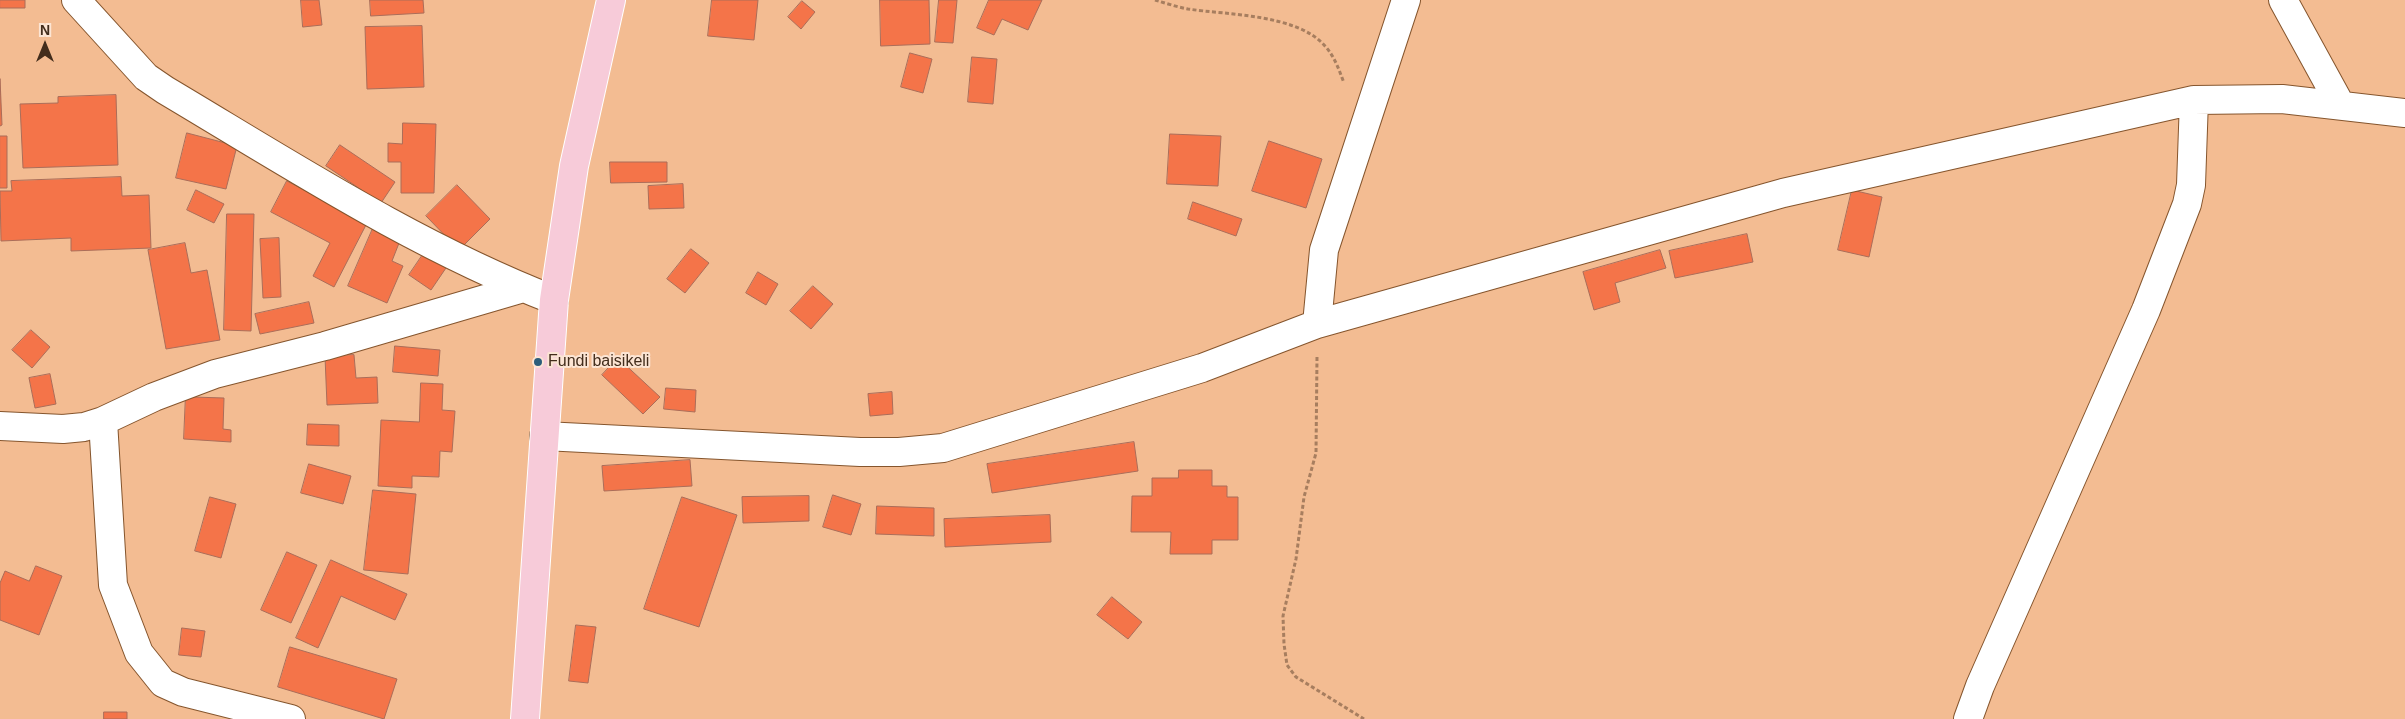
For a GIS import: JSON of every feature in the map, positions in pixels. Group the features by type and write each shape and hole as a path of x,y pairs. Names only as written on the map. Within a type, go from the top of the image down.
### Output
{"main road":[{"path":"525,719 554,300 574,166 611,0"}],"street":[{"path":"76,0 146,77 165,90 363,208 523,288 554,300"},
{"path":"1317,324 1324,250 1406,0"},
{"path":"2283,0 2340,104"},
{"path":"544,436 860,452 899,452 943,448 1202,368 1317,324 1783,193 2194,100 2282,99 2405,112"},
{"path":"1968,719 1980,686 2146,310 2187,204 2191,186 2194,100"},
{"path":"0,426 84,427 103,421 154,397 215,374 325,346 523,288"},
{"path":"103,421 113,586 139,653 162,684 184,692 291,719"}],"path":[{"path":"1155,0 1185,9 1287,23 1304,29 1325,45 1336,60 1346,88"},
{"path":"1317,324 1316,454 1304,496 1296,559 1283,616 1284,644 1287,665 1296,677 1364,719"}],"building":[{"path":"0,0 25,0 25,8 0,8"},
{"path":"301,0 319,0 322,25 303,27"},
{"path":"370,0 423,0 424,13 371,16"},
{"path":"712,0 758,0 754,40 708,36"},
{"path":"880,0 929,0 930,44 881,46"},
{"path":"939,0 957,0 953,43 935,42"},
{"path":"989,0 1042,0 1028,30 1002,19 994,35 977,28"},
{"path":"802,1 815,12 801,29 788,17"},
{"path":"422,26 424,87 367,89 365,27"},
{"path":"910,53 932,59 923,93 901,87"},
{"path":"972,57 997,59 993,104 968,102"},
{"path":"0,79 2,125 0,126"},
{"path":"116,95 118,165 23,168 20,104 58,103 58,97"},
{"path":"403,123 436,124 434,193 401,193 401,162 388,162 388,143 402,144"},
{"path":"187,133 237,146 226,189 176,178"},
{"path":"1170,134 1221,136 1218,186 1167,184"},
{"path":"0,136 7,136 7,188 0,188"},
{"path":"1269,141 1322,159 1306,208 1252,191"},
{"path":"340,145 395,182 381,203 326,166"},
{"path":"610,162 667,162 667,182 611,183"},
{"path":"121,177 122,196 149,195 151,248 71,251 71,238 1,241 0,191 12,191 11,181"},
{"path":"287,181 367,223 334,287 313,276 330,243 271,212"},
{"path":"683,184 684,208 649,209 648,186"},
{"path":"457,185 490,219 459,250 426,216"},
{"path":"196,190 224,204 214,223 187,210"},
{"path":"1852,190 1882,197 1869,257 1838,250"},
{"path":"1193,202 1242,219 1236,236 1188,219"},
{"path":"227,214 254,214 251,331 224,330"},
{"path":"374,226 401,238 392,261 403,266 387,303 348,286"},
{"path":"1747,234 1753,262 1675,278 1669,251"},
{"path":"279,238 281,297 263,298 260,239"},
{"path":"185,243 191,273 207,270 220,340 166,349 148,250"},
{"path":"691,249 709,263 685,293 667,279"},
{"path":"426,250 448,265 431,290 409,275"},
{"path":"1660,250 1666,268 1615,283 1620,302 1594,310 1583,272"},
{"path":"758,272 778,284 766,305 746,293"},
{"path":"813,286 833,304 811,329 790,311"},
{"path":"309,302 314,323 260,334 255,314"},
{"path":"31,330 50,347 32,368 12,350"},
{"path":"395,346 440,350 438,376 393,372"},
{"path":"354,355 356,378 377,377 378,403 327,405 325,356"},
{"path":"618,358 660,397 643,414 602,375"},
{"path":"50,374 56,404 35,408 29,378"},
{"path":"421,383 443,384 442,410 455,411 452,452 440,451 439,477 412,476 412,488 378,486 381,420 419,422"},
{"path":"666,388 696,390 695,412 664,409"},
{"path":"186,391 193,397 224,398 223,429 231,430 231,442 184,439"},
{"path":"892,392 893,414 870,416 868,394"},
{"path":"308,424 339,425 339,446 307,445"},
{"path":"1134,442 1138,471 992,493 987,464"},
{"path":"690,460 692,486 604,491 602,466"},
{"path":"309,464 351,476 343,504 301,493"},
{"path":"1179,470 1212,470 1212,486 1227,486 1227,497 1238,497 1238,540 1212,540 1212,554 1170,554 1171,532 1131,532 1132,496 1152,496 1152,478 1178,478"},
{"path":"373,490 416,494 408,574 364,570"},
{"path":"833,495 861,504 851,535 823,527"},
{"path":"809,496 809,521 743,523 742,497"},
{"path":"210,497 236,504 221,558 195,551"},
{"path":"682,497 737,515 699,627 644,609"},
{"path":"877,506 934,508 934,536 876,534"},
{"path":"1050,515 1051,542 945,547 944,519"},
{"path":"287,552 317,565 291,623 261,610"},
{"path":"331,560 407,594 395,620 341,596 318,648 296,638"},
{"path":"36,566 62,576 39,635 0,620 0,583 5,571 29,581"},
{"path":"1112,597 1142,622 1128,639 1097,615"},
{"path":"576,625 596,627 588,683 569,681"},
{"path":"182,628 205,631 201,657 179,655"},
{"path":"290,647 397,679 384,719 278,687"},
{"path":"104,712 127,712 127,719 104,719"}],"place":[{"name":"Fundi baisikeli","path":"538,362"}]}
